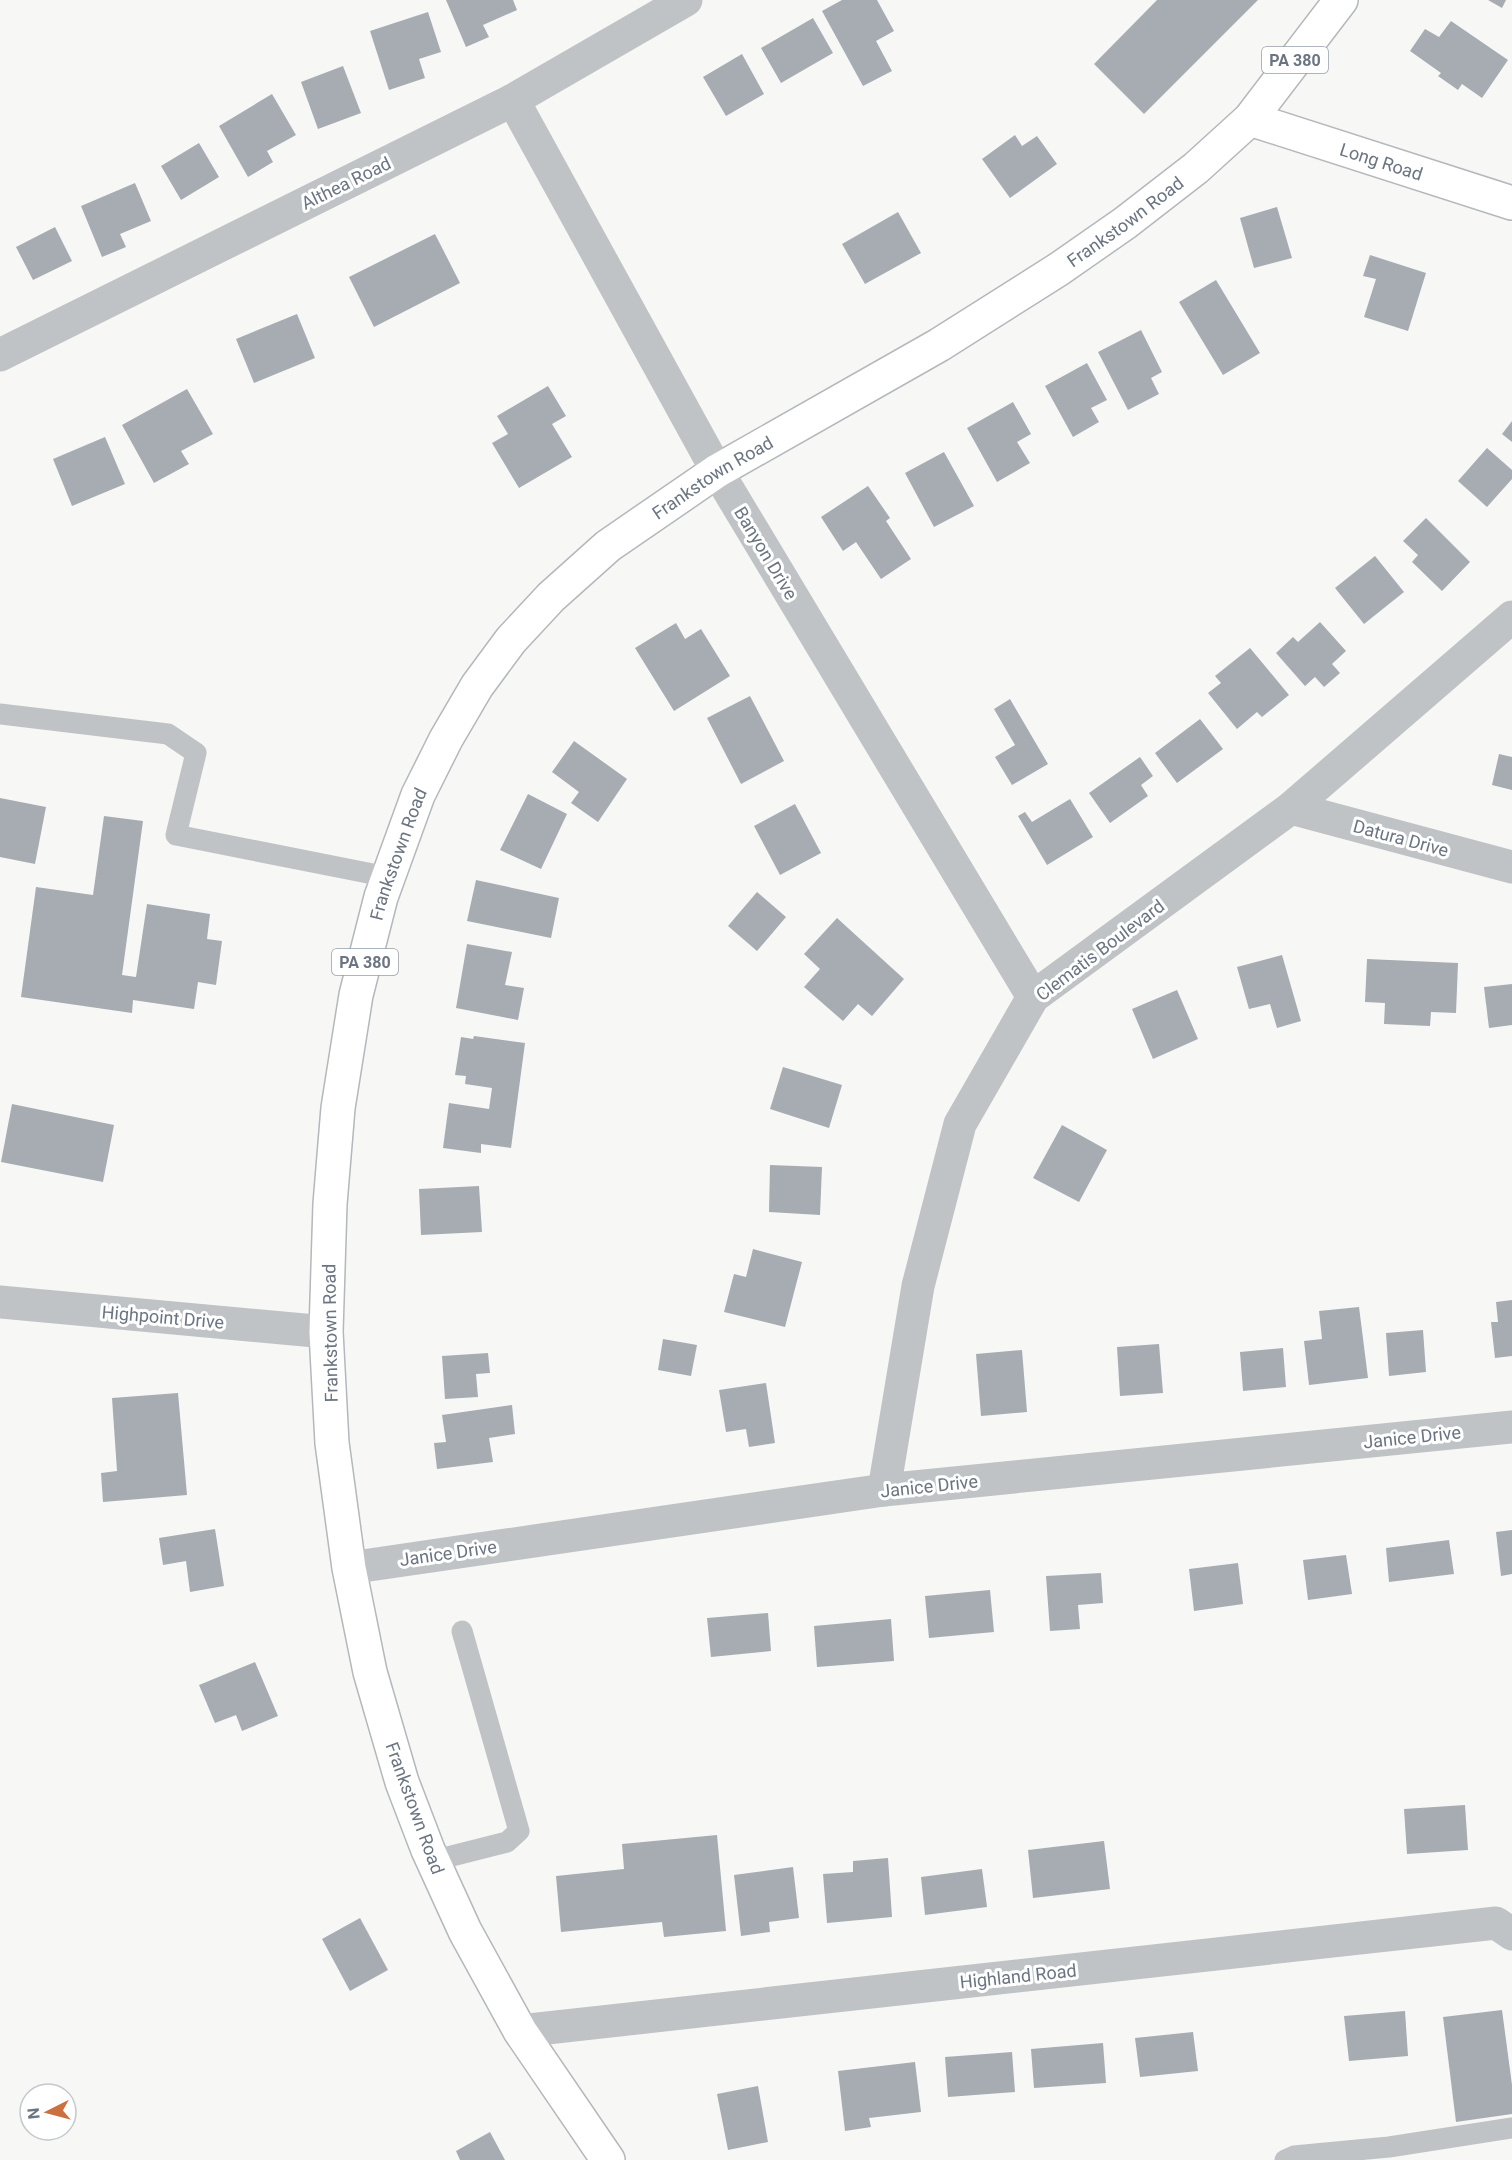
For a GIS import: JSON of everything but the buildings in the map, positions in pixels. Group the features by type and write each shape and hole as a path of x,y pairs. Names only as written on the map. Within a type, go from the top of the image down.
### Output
{"main road":[{"name":"Frankstown Road","path":"608,2160 520,2031 465,1931 432,1861 402,1782 370,1672 349,1568 332,1443 326,1332 330,1204 338,1108 356,995 381,897 418,795 446,739 477,686 511,640 551,597 608,546 717,471 939,345 1059,269 1125,223 1196,168 1250,119 1341,0"},
{"name":"Long Road","path":"1250,119 1512,202"}],"street":[{"name":"Althea Road","path":"0,355 513,100 686,0"},
{"name":"Banyon Drive","path":"513,100 717,471 1033,997"},
{"name":"Clematis Boulevard","path":"884,1490 918,1286 960,1124 1033,997 1291,808 1512,617"},
{"name":"Datura Drive","path":"1291,808 1512,867"},
{"name":"Highpoint Drive","path":"0,1302 326,1332"},
{"name":"Janice Drive","path":"349,1568 884,1490 1512,1427"},
{"name":"Highland Road","path":"520,2031 1496,1923 1512,1934"}],"lane":[{"path":"0,714 168,734 196,753 176,835 388,878"},
{"path":"432,1861 507,1842 519,1831 462,1630"},
{"path":"1285,2160 1294,2156 1389,2147 1512,2128"}]}
